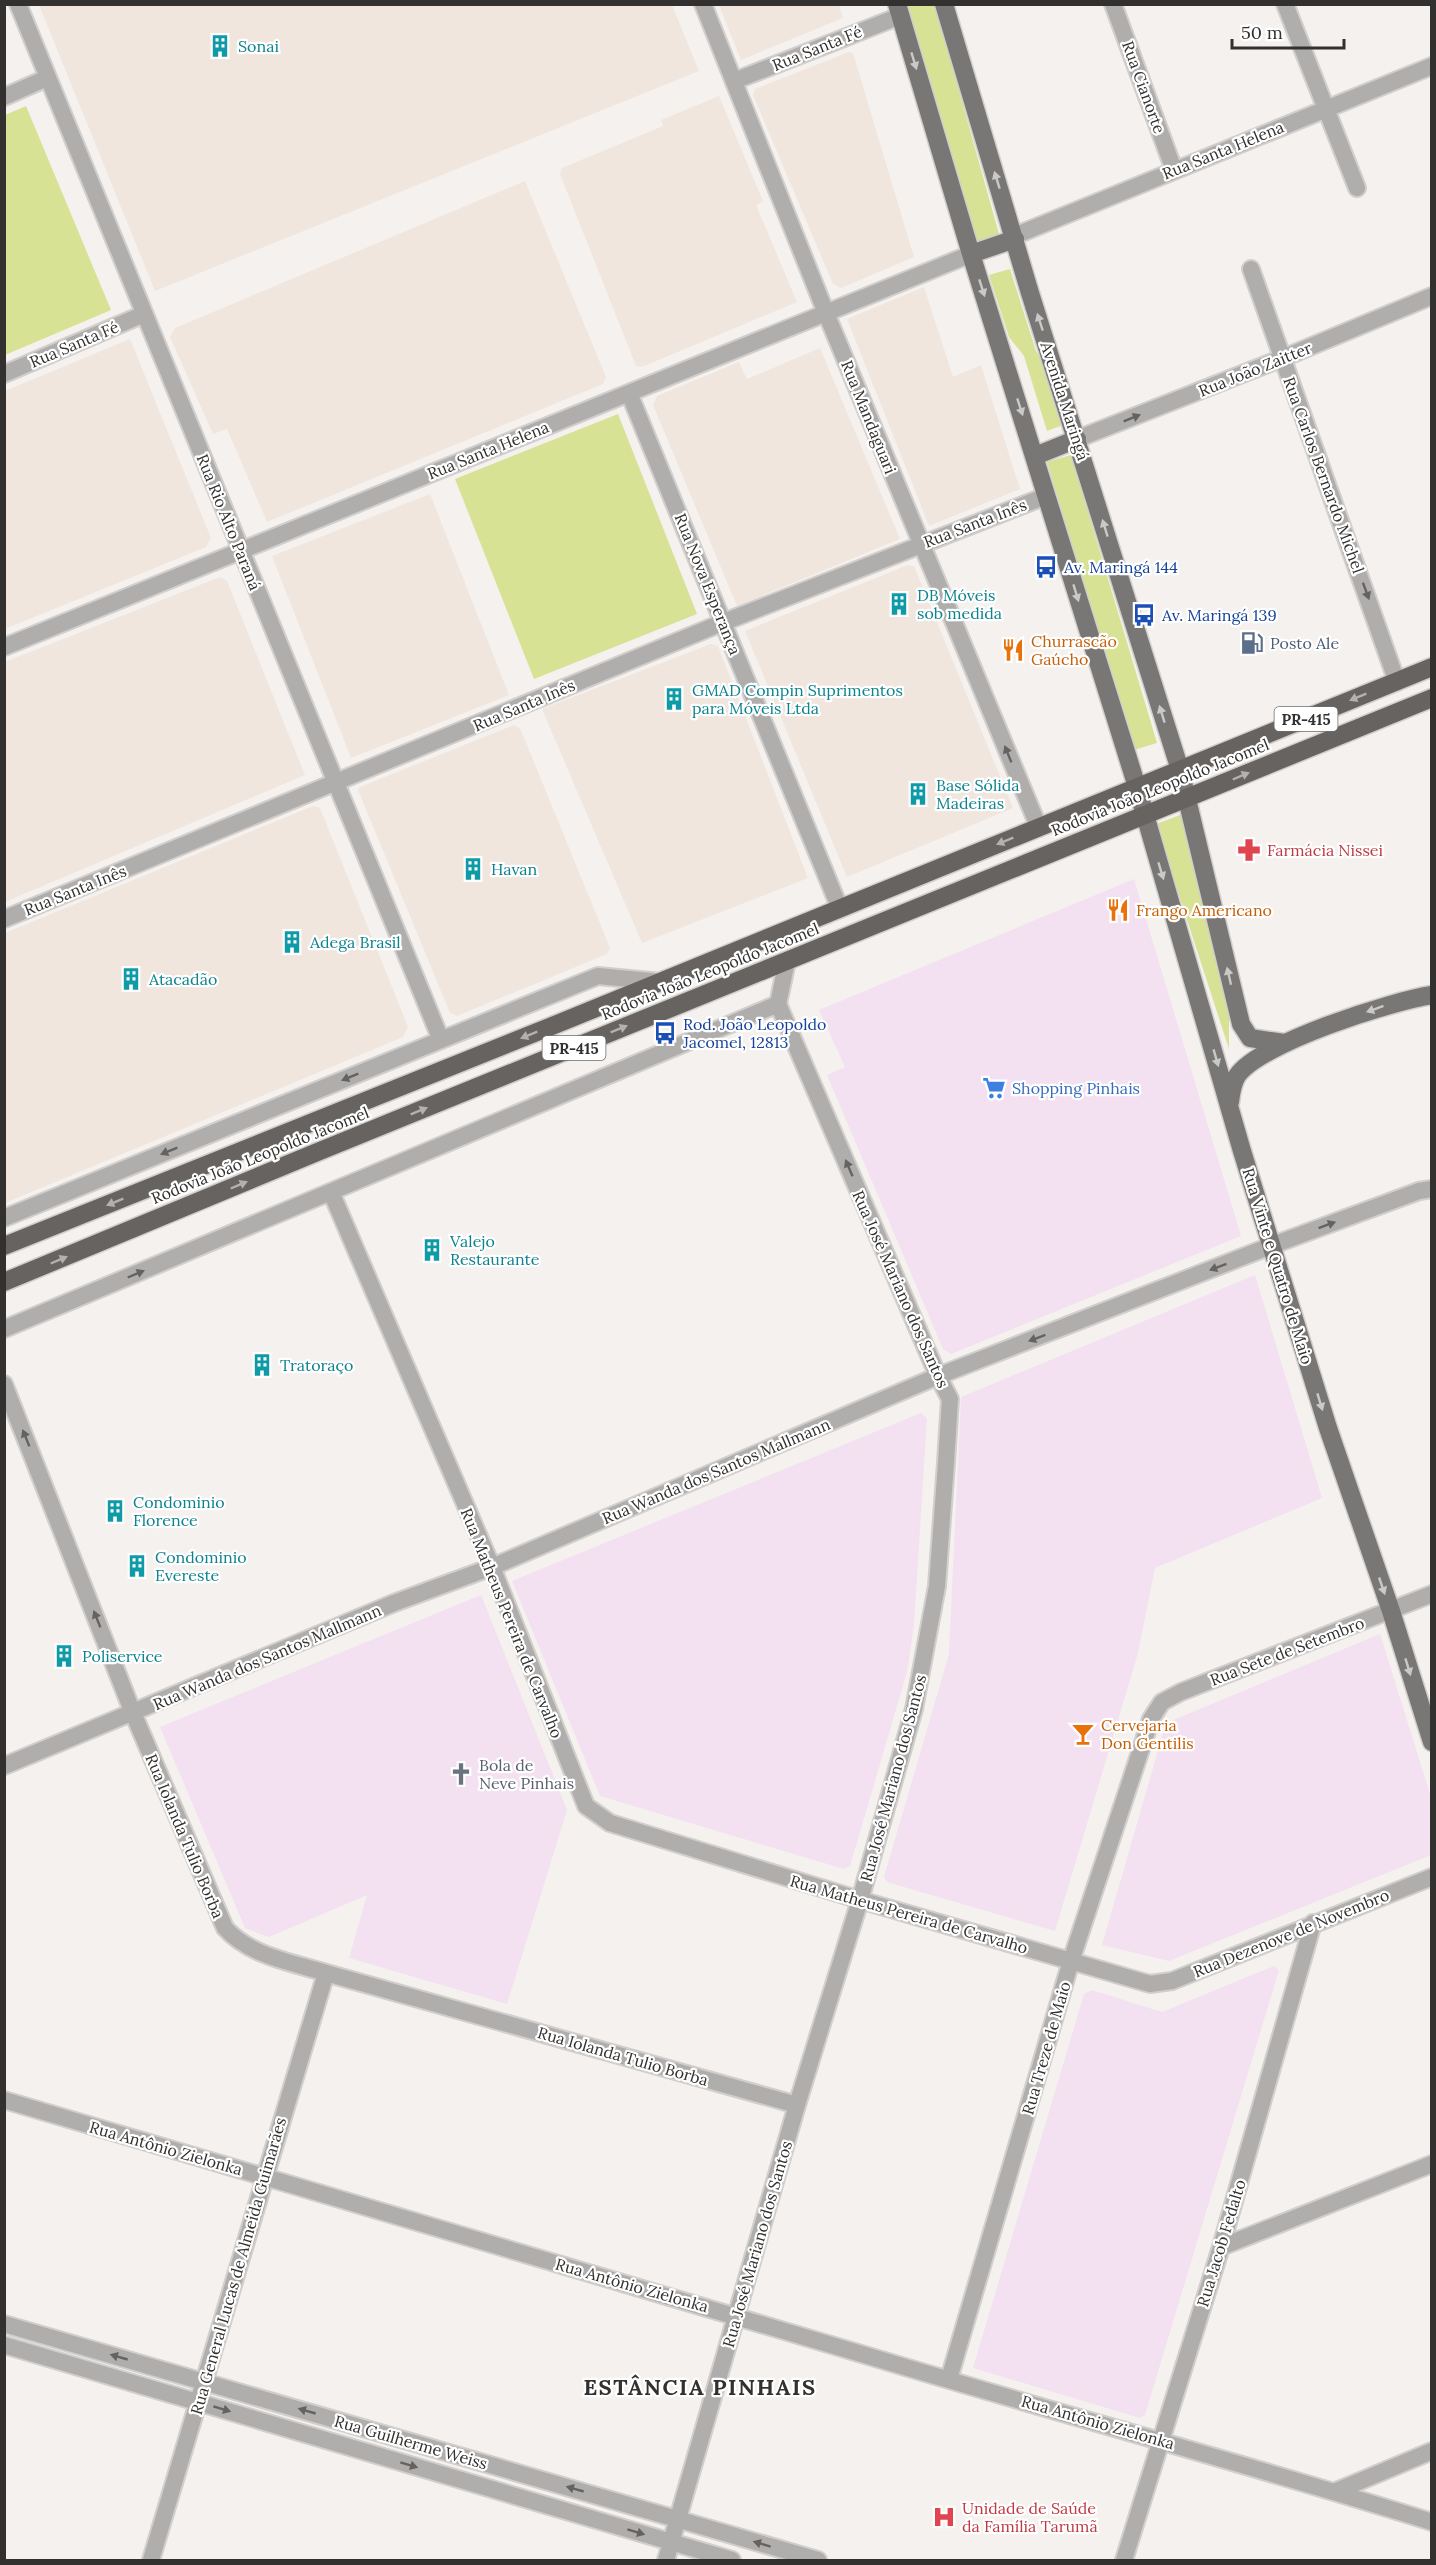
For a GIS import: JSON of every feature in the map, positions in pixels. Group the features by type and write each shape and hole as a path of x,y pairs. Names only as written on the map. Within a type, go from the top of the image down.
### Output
{"highway":[{"name":"Rodovia João Leopoldo Jacomel","path":"4,1246 661,982 1431,667"},
{"name":"Rodovia João Leopoldo Jacomel","path":"4,1282 1431,698"}],"main road":[{"name":"Avenida Maringá","path":"944,4 1187,798"},
{"path":"899,10 971,254 1137,788"},
{"path":"971,254 1014,238"},
{"path":"1035,456 1077,439"},
{"name":"Rua Vinte e Quatro de Maio","path":"1137,788 1229,1106 1328,1428 1391,1611 1431,1742"},
{"path":"1187,798 1241,1024 1250,1038 1284,1043"},
{"path":"1229,1106 1232,1087 1238,1075 1249,1063 1284,1043 1390,1004 1431,995"}],"street":[{"name":"Rua Rio Alto Paraná","path":"18,4 441,1040"},
{"name":"Rua Mandaguari","path":"704,4 826,313 1039,828"},
{"name":"Rua Cianorte","path":"1113,4 1174,170"},
{"path":"1286,4 1357,188"},
{"name":"Rua Santa Fé","path":"734,81 899,10"},
{"name":"Rua Santa Helena","path":"1014,238 1174,170 1431,66"},
{"path":"4,97 47,78"},
{"name":"Rua Santa Helena","path":"4,647 971,254"},
{"name":"Rua Carlos Bernardo Michel","path":"1251,269 1397,682"},
{"name":"Rua João Zaitter","path":"1077,439 1283,358 1431,296"},
{"name":"Rua Santa Fé","path":"4,374 144,314"},
{"name":"Rua Nova Esperança","path":"629,393 840,909"},
{"name":"Rua Santa Inês","path":"4,919 724,622 1046,496"},
{"path":"4,1329 778,1004 787,961"},
{"name":"Rodovia João Leopoldo Jacomel","path":"4,1218 598,976 661,982"},
{"name":"Rua José Mariano dos Santos","path":"666,2560 914,1710 937,1586 950,1399 938,1376 778,1004"},
{"name":"Rua Wanda dos Santos Mallmann","path":"4,1766 394,1603 492,1567 938,1376 1273,1245 1431,1189"},
{"name":"Rua Matheus Pereira de Carvalho","path":"331,1192 492,1567 586,1806 610,1823 860,1900 1150,1984"},
{"name":"Rua Iolanda Tulio Borba","path":"4,1384 133,1713 225,1928 236,1941 254,1950 326,1973 797,2105"},
{"name":"Rua Sete de Setembro","path":"1151,1719 1162,1702 1181,1692 1431,1594"},
{"name":"Rua Treze de Maio","path":"949,2379 1071,1961 1151,1719"},
{"name":"Rua Dezenove de Novembro","path":"1150,1984 1172,1981 1431,1877"},
{"name":"Rua Jacob Fedalto","path":"1124,2560 1221,2247 1313,1923"},
{"name":"Rua General Lucas de Almeida Guimarães","path":"151,2560 326,1973"},
{"name":"Rua Antônio Zielonka","path":"4,2100 949,2379 1160,2439 1431,2522"},
{"path":"1221,2247 1431,2164"},
{"name":"Rua Guilherme Weiss","path":"4,2324 818,2560"},
{"name":"Rua Guilherme Weiss","path":"4,2345 732,2560"},
{"path":"1334,2492 1431,2451"}],"shaded area":[{"path":"39,5 672,5 699,71 155,291"},
{"path":"719,5 839,5 843,18 741,60"},
{"path":"849,52 853,53 914,257 841,288 833,284 753,95 755,89"},
{"path":"719,96 763,201 756,205 797,302 642,367 636,366 560,174 562,168 663,126 661,120"},
{"path":"525,181 606,377 603,384 267,522 227,429 213,434 170,337 175,328"},
{"path":"924,287 953,377 981,365 1020,489 929,526 847,319"},
{"path":"130,339 211,538 206,547 5,629 5,391"},
{"path":"820,348 900,539 737,606 653,405 657,396 739,362 747,379"},
{"path":"430,494 509,695 351,758 272,556"},
{"path":"908,565 914,566 1013,808 847,877 745,631"},
{"path":"220,577 227,581 305,775 5,902 5,662"},
{"path":"711,644 718,646 808,878 642,943 542,709"},
{"path":"514,725 520,728 610,948 607,954 457,1016 450,1013 358,790 360,787"},
{"path":"313,806 320,808 408,1027 403,1037 5,1203 5,933"},
{"path":"1134,879 1241,1236 951,1354 943,1349 827,1075 845,1067 819,1010"},
{"path":"1255,1275 1322,1498 1155,1568 1138,1653 1055,1931 887,1882 884,1877 949,1654 961,1397"},
{"path":"921,1413 927,1418 914,1625 907,1672 850,1866 844,1869 600,1796 512,1581"},
{"path":"481,1595 567,1810 507,2004 349,1958 367,1895 269,1937 245,1928 160,1727"},
{"path":"1380,1634 1431,1797 1431,1855 1169,1961 1102,1945 1166,1723"},
{"path":"1274,1966 1279,1970 1145,2415 1140,2418 973,2368 1084,1994 1092,1990 1162,2012"}],"green space":[{"path":"905,5 935,5 999,234 976,244"},
{"path":"26,106 111,310 5,355 5,115"},
{"path":"1010,269 1036,351 1047,367 1066,424 1047,431 1024,356 1009,337 989,275"},
{"path":"618,414 697,614 534,679 455,479"},
{"path":"1071,455 1157,743 1134,750 1047,462"},
{"path":"1183,814 1229,995 1229,1049 1156,824"}],"place":[{"name":"Sonai","path":"220,46"},
{"name":"Av. Maringá 144","path":"1046,567"},
{"name":"DB Móveis sob medida","path":"899,604"},
{"name":"Av. Maringá 139","path":"1144,615"},
{"name":"Posto Ale","path":"1252,643"},
{"name":"Churrascão Gaúcho","path":"1013,650"},
{"name":"GMAD Compin Suprimentos para Móveis Ltda","path":"674,699"},
{"name":"Base Sólida Madeiras","path":"918,794"},
{"name":"Farmácia Nissei","path":"1249,850"},
{"name":"Havan","path":"473,869"},
{"name":"Frango Americano","path":"1118,910"},
{"name":"Adega Brasil","path":"292,942"},
{"name":"Atacadão","path":"131,979"},
{"name":"Rod. João Leopoldo Jacomel, 12813","path":"665,1033"},
{"name":"Shopping Pinhais","path":"994,1088"},
{"name":"Valejo Restaurante","path":"432,1250"},
{"name":"Tratoraço","path":"262,1365"},
{"name":"Condominio Florence","path":"115,1511"},
{"name":"Condominio Evereste","path":"137,1566"},
{"name":"Poliservice","path":"64,1656"},
{"name":"Cervejaria Don Gentilis","path":"1083,1734"},
{"name":"Bola de Neve Pinhais","path":"461,1774"},
{"name":"Unidade de Saúde da Família Tarumã","path":"944,2517"}],"district":[{"name":"ESTÂNCIA PINHAIS","path":"700,2387"}]}
